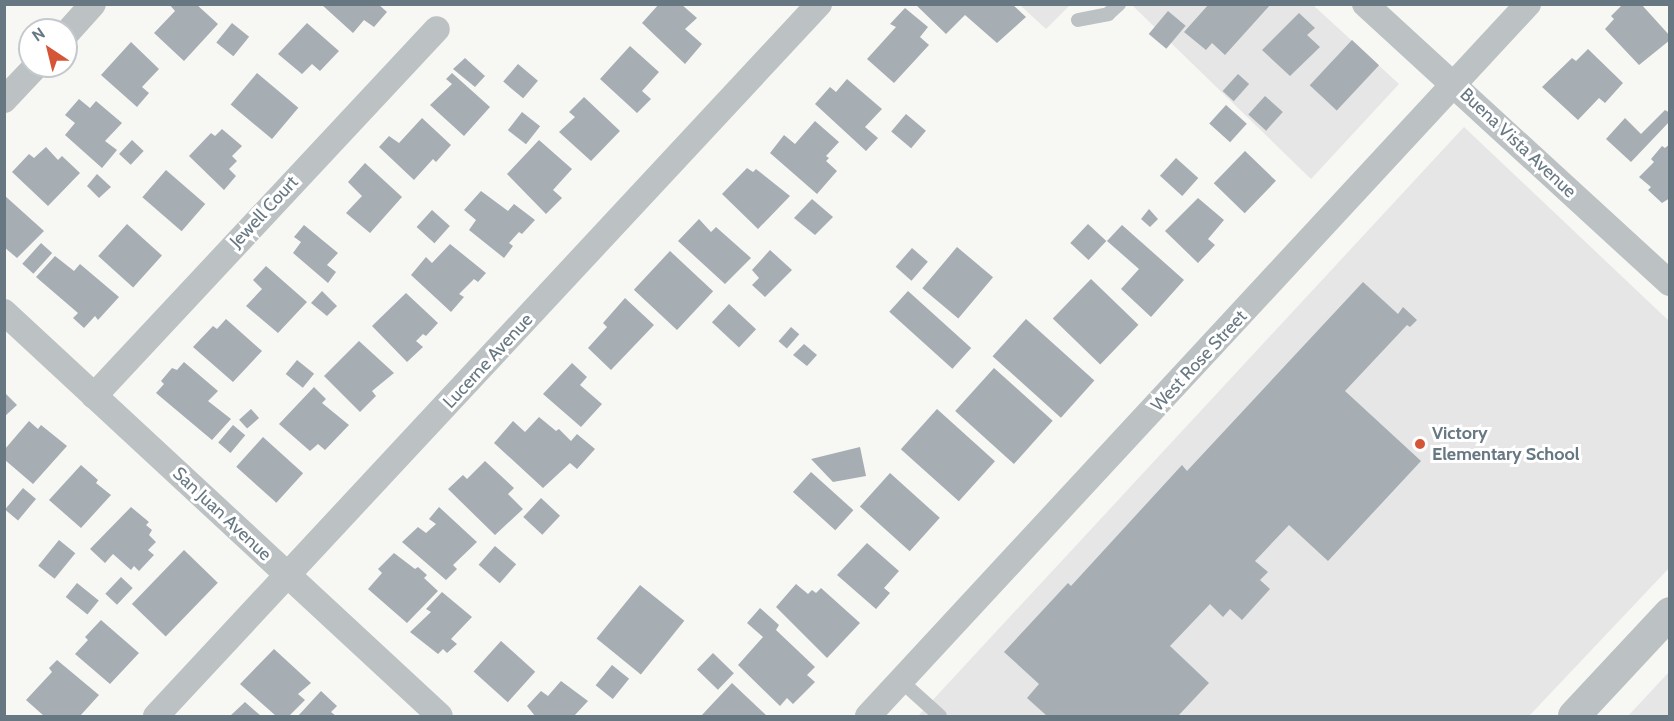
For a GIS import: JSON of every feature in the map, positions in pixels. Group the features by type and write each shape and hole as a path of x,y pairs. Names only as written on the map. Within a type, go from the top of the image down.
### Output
{"street":[{"path":"78,21 93,4"},
{"name":"Lucerne Avenue","path":"156,717 819,4"},
{"name":"Buena Vista Avenue","path":"1365,4 1670,283"},
{"name":"West Rose Street","path":"868,717 1528,4"},
{"name":"Jewell Court","path":"94,396 437,29"},
{"path":"4,100 25,78"},
{"name":"San Juan Avenue","path":"4,312 440,717"},
{"path":"1585,713 1670,614"}],"lane":[{"path":"1078,20 1108,14 1119,4"},
{"path":"901,681 940,717"}],"shaded area":[{"path":"1020,5 1070,5 1046,29"},
{"path":"1132,5 1313,5 1399,84 1311,179"},
{"name":"Victory Elementary School","path":"1464,127 1669,321 1669,568 1529,716 918,716"},
{"path":"1669,672 1669,716 1628,716"}],"building":[{"path":"169,4 196,4 218,24 184,61 154,33 175,11"},
{"path":"321,4 378,4 387,12 374,27 364,20 353,33"},
{"path":"659,4 681,4 697,18 685,29 702,44 685,64 642,23"},
{"path":"915,4 1012,4 1026,17 997,43 965,15 946,34"},
{"path":"1209,4 1271,4 1225,55 1212,43 1206,50 1184,32"},
{"path":"1623,4 1641,4 1670,36 1670,40 1639,65 1605,29 1614,19 1611,16"},
{"path":"905,8 928,27 920,37 929,45 894,83 867,59 896,27 890,24"},
{"path":"1168,11 1186,26 1166,49 1149,34"},
{"path":"1299,13 1315,28 1307,35 1320,47 1290,76 1262,50"},
{"path":"232,23 249,37 233,56 216,42"},
{"path":"307,23 339,51 320,71 312,64 302,74 278,54"},
{"path":"1352,40 1379,65 1337,111 1310,85"},
{"path":"131,42 159,69 142,87 149,93 137,107 101,75"},
{"path":"630,46 659,72 642,91 651,99 637,113 600,79"},
{"path":"1588,49 1623,83 1605,103 1599,98 1578,120 1542,87 1572,58 1576,61"},
{"path":"465,58 485,76 475,87 453,69"},
{"path":"518,64 538,81 523,98 503,82"},
{"path":"257,73 298,108 272,139 231,104"},
{"path":"452,73 490,107 464,136 430,105 452,84 446,79"},
{"path":"1238,74 1249,84 1234,101 1223,91"},
{"path":"847,79 882,109 865,127 878,138 866,151 815,104 830,87 836,92"},
{"path":"1265,96 1283,112 1266,131 1248,115"},
{"path":"584,97 620,131 591,161 559,132 575,117 569,112"},
{"path":"79,99 90,108 96,101 122,123 105,141 117,150 102,168 65,135 75,123 65,115"},
{"path":"1226,105 1247,124 1230,142 1209,124"},
{"path":"1665,110 1670,113 1670,121 1631,162 1606,139 1625,118 1641,134"},
{"path":"522,112 540,126 526,144 508,130"},
{"path":"906,114 926,131 911,148 891,132"},
{"path":"422,118 451,145 436,162 433,159 414,180 379,147 389,136 399,143"},
{"path":"815,121 839,142 826,156 829,158 826,161 837,171 817,194 770,153 784,135 795,144"},
{"path":"222,129 242,146 232,156 237,161 229,169 236,176 224,190 189,156 211,133 215,136"},
{"path":"132,140 144,151 131,165 119,154"},
{"path":"539,140 572,169 553,190 562,198 546,214 507,174"},
{"path":"1670,144 1670,198 1662,203 1648,190 1651,187 1639,177 1654,162 1651,159 1662,146 1665,148"},
{"path":"46,147 58,160 62,156 80,173 48,206 12,172 29,154 34,158"},
{"path":"1245,151 1276,181 1245,213 1214,183"},
{"path":"1176,158 1198,178 1182,196 1160,176"},
{"path":"365,163 402,197 370,233 346,213 362,196 348,182"},
{"path":"747,168 753,172 756,169 790,196 758,229 722,194"},
{"path":"166,170 205,204 182,231 142,197"},
{"path":"97,174 111,187 99,198 87,186"},
{"path":"481,191 508,211 514,204 535,220 522,234 519,232 509,243 513,246 504,258 469,230 476,220 464,210"},
{"path":"4,195 44,231 17,258 4,247"},
{"path":"1198,198 1224,220 1208,239 1215,245 1198,263 1165,231"},
{"path":"812,199 833,217 815,235 794,218"},
{"path":"1149,209 1158,219 1150,227 1141,219"},
{"path":"432,210 450,226 434,243 417,227"},
{"path":"699,219 711,232 716,227 751,258 725,284 678,241"},
{"path":"127,224 162,255 133,287 98,256"},
{"path":"1088,224 1106,241 1089,260 1070,243"},
{"path":"304,225 338,253 327,265 336,272 328,283 293,253 301,242 294,237"},
{"path":"1122,225 1184,280 1151,317 1121,289 1139,269 1107,241"},
{"path":"41,243 52,253 33,274 22,264"},
{"path":"450,244 486,273 478,282 474,279 459,294 464,297 451,312 411,275 426,257 432,263"},
{"path":"957,247 993,277 958,319 922,288"},
{"path":"912,248 928,262 911,281 896,267"},
{"path":"770,250 792,270 765,297 752,285 759,278 752,270"},
{"path":"670,251 713,291 677,330 634,290"},
{"path":"55,256 74,271 80,264 119,297 98,320 95,316 84,328 73,318 78,313 36,277"},
{"path":"266,266 307,302 278,333 246,306 262,289 253,280"},
{"path":"1091,279 1138,325 1100,364 1053,319"},
{"path":"1363,282 1398,314 1403,307 1417,320 1410,327 1407,325 1345,391 1421,461 1328,561 1289,525 1255,561 1268,572 1260,580 1270,589 1242,620 1230,609 1223,617 1210,604 1170,646 1209,683 1178,716 1047,716 1027,698 1039,684 1004,652 1068,583 1071,586 1182,465 1187,471"},
{"path":"322,291 337,306 327,316 311,303"},
{"path":"908,291 971,348 952,369 889,312"},
{"path":"406,293 438,323 426,336 423,334 416,341 423,347 407,362 372,326"},
{"path":"625,298 654,325 611,370 588,348 607,327 603,323"},
{"path":"729,304 756,329 739,348 712,322"},
{"path":"226,319 262,351 233,382 193,347 213,326 217,329"},
{"path":"1026,319 1094,381 1061,418 993,356"},
{"path":"791,327 799,334 787,349 779,341"},
{"path":"359,341 394,373 372,391 376,396 360,412 324,376"},
{"path":"804,344 817,355 807,366 793,355"},
{"path":"297,360 314,374 303,388 286,374"},
{"path":"184,362 218,391 208,401 231,419 212,440 156,393 164,384 161,381 172,368 177,370"},
{"path":"572,363 587,377 580,385 602,404 581,427 543,394"},
{"path":"994,368 1053,421 1014,464 955,411"},
{"path":"314,387 326,399 322,403 349,425 325,450 318,444 310,451 279,424"},
{"path":"4,392 17,405 4,417"},
{"path":"251,409 259,418 247,429 239,420"},
{"path":"937,409 995,461 959,501 901,449"},
{"path":"539,417 556,431 559,429 571,441 577,434 595,449 577,469 570,463 543,488 494,443 513,421 525,432"},
{"path":"29,421 38,429 41,425 67,446 33,484 5,460 5,449"},
{"path":"233,425 245,435 230,453 218,443"},
{"path":"263,437 303,473 276,503 236,467"},
{"path":"860,447 866,476 833,482 811,459"},
{"path":"485,461 514,488 508,494 523,509 495,535 448,489 463,475 467,479"},
{"path":"81,465 98,480 96,483 111,495 81,528 49,500"},
{"path":"811,472 853,510 835,530 793,492"},
{"path":"890,473 940,518 910,551 860,506"},
{"path":"23,488 36,499 18,520 5,509"},
{"path":"541,498 560,516 542,535 523,517"},
{"path":"131,507 149,522 146,525 152,530 149,535 156,542 148,550 154,555 139,571 134,566 131,570 113,554 105,563 90,549"},
{"path":"439,507 477,542 453,565 457,569 446,580 402,542 418,527 426,533 436,524 429,519"},
{"path":"59,540 75,553 55,579 38,566"},
{"path":"867,543 899,571 884,588 890,593 876,609 837,575"},
{"path":"495,546 516,564 500,583 479,565"},
{"path":"184,550 218,583 166,637 132,604"},
{"path":"394,553 415,569 418,567 427,575 424,578 438,591 407,623 368,589 382,573 378,569"},
{"path":"121,577 133,588 117,605 105,594"},
{"path":"77,583 99,601 87,615 66,597"},
{"path":"796,584 808,594 812,590 816,593 821,588 860,623 827,658 776,607"},
{"path":"640,585 684,621 641,674 597,639"},
{"path":"442,592 472,617 451,639 457,644 447,653 443,649 438,654 410,632 431,612 426,609"},
{"path":"760,608 779,625 776,630 815,667 807,675 815,682 793,704 787,698 780,706 738,665 763,637 747,623"},
{"path":"101,620 139,653 110,684 75,654 88,640 85,637"},
{"path":"501,641 535,672 508,702 474,671"},
{"path":"274,649 311,683 298,694 305,700 289,716 276,716 240,684"},
{"path":"713,653 734,673 718,690 697,670"},
{"path":"57,660 99,695 80,716 44,716 26,700 52,672 49,668"},
{"path":"612,665 629,679 613,699 596,685"},
{"path":"561,681 588,701 574,716 535,716 527,706 541,691 548,696"},
{"path":"732,683 767,716 701,716"},
{"path":"321,691 337,706 331,712 336,716 298,716"},
{"path":"245,702 261,716 230,716"}],"place":[{"name":"Victory Elementary School","path":"1420,444"}]}
